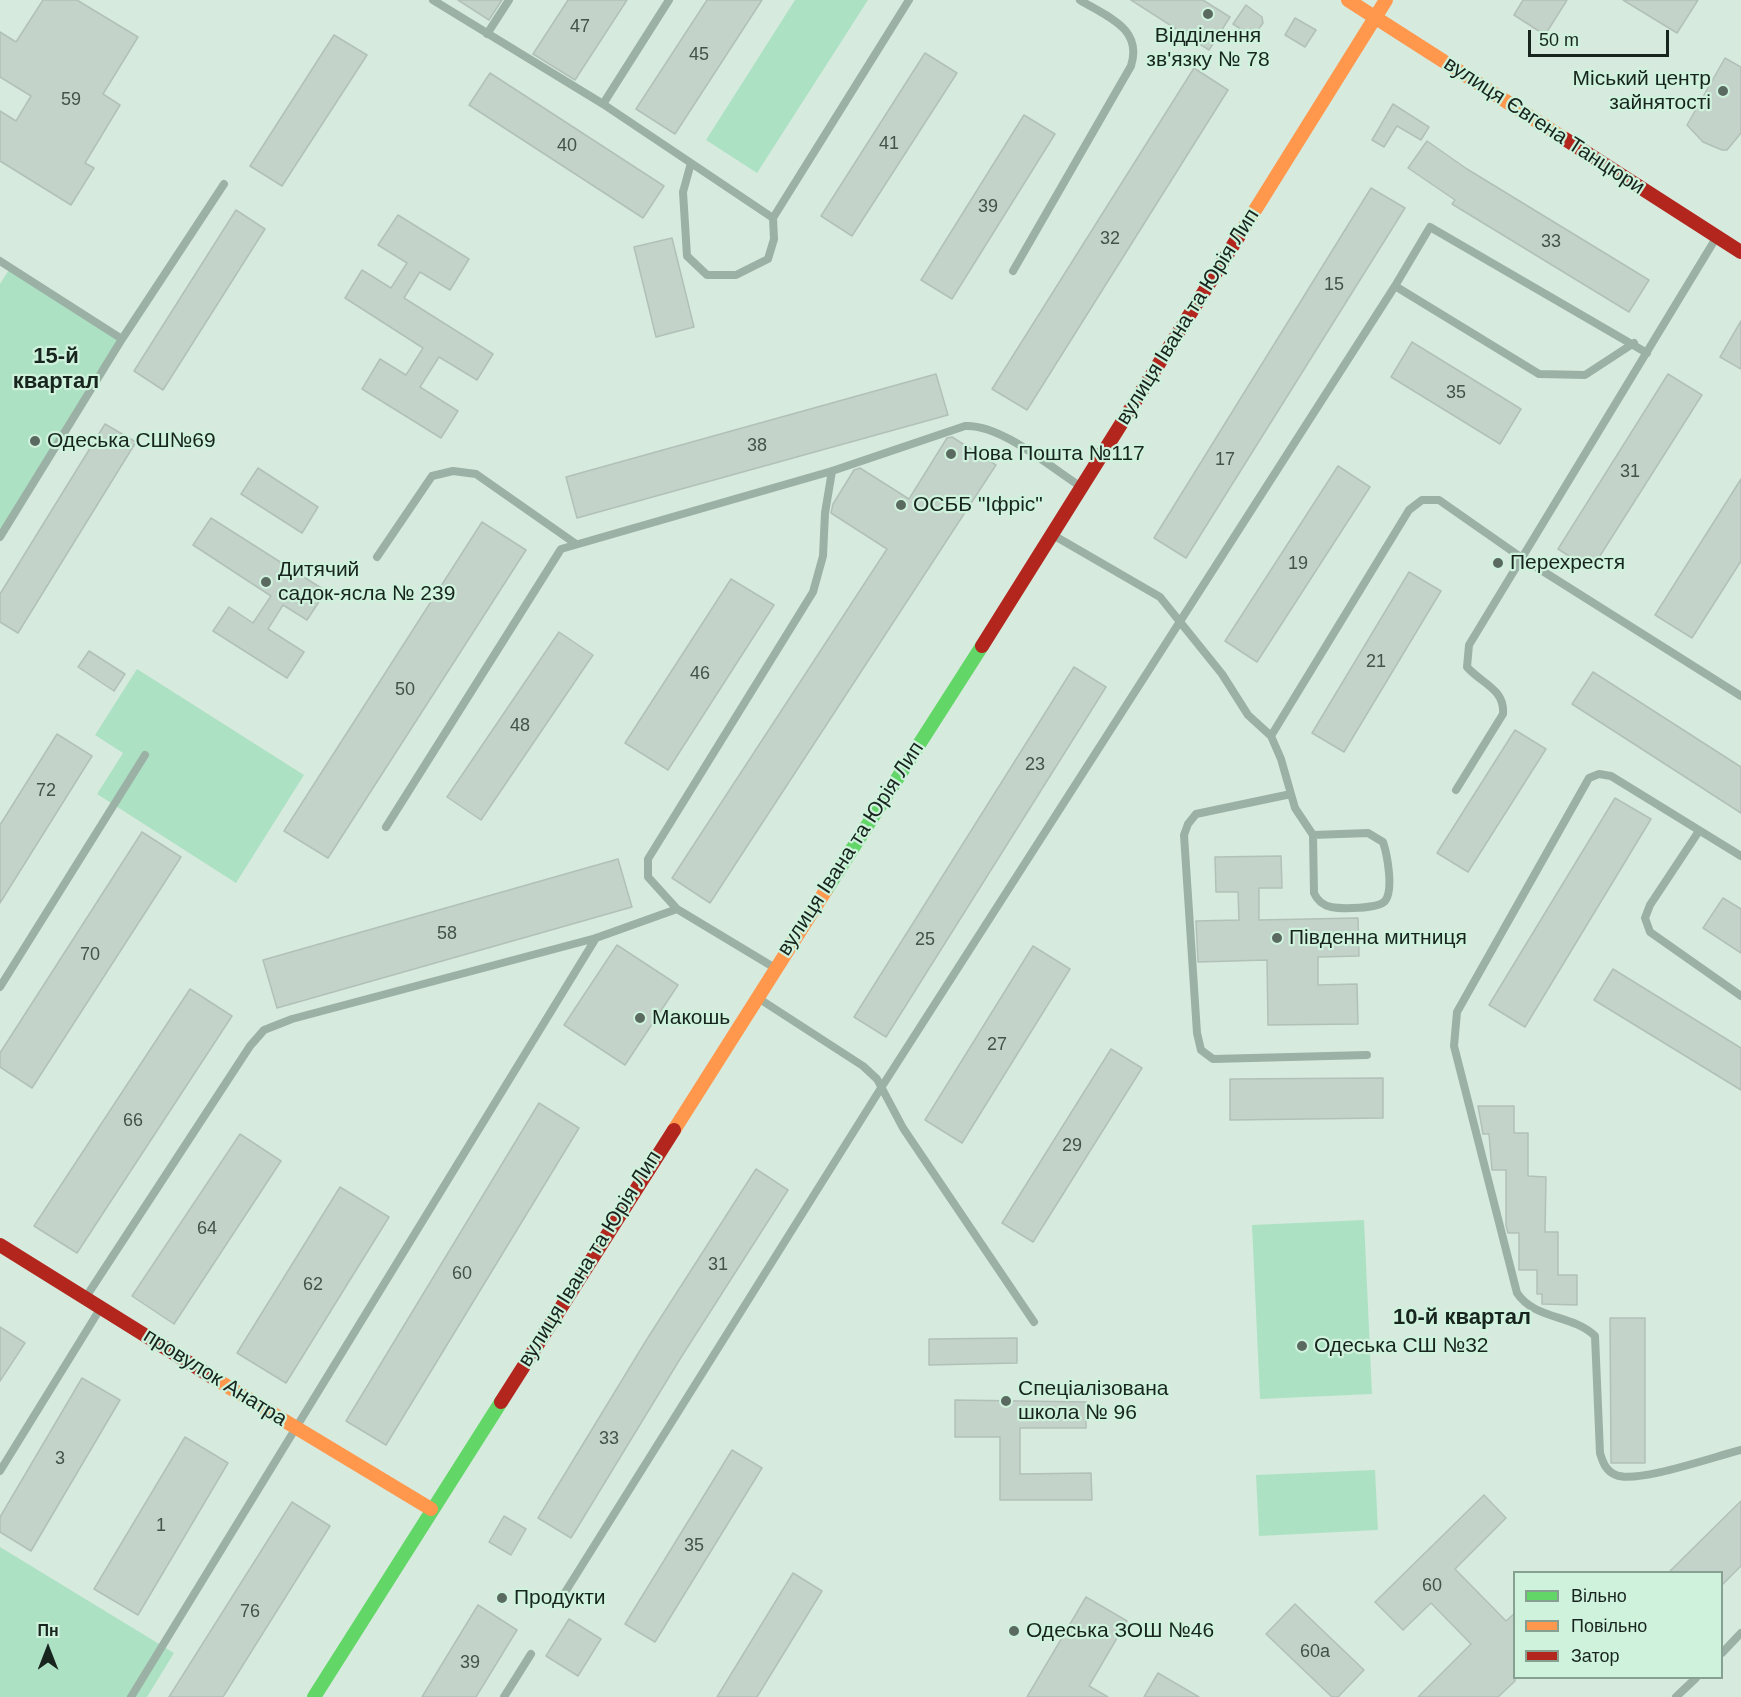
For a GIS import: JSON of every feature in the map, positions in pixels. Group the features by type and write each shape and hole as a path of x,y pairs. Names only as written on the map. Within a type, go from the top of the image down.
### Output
{"street":[{"name":"вулиця Євгена Танцюри","path":"1348,0 1741,252"},
{"name":"вулиця Івана та Юрія Лип","path":"314,1697 431,1509 1082,488 1386,0"},
{"name":"провулок Анатра","path":"0,1245 295,1428 431,1509"}],"lane":[{"path":"433,0 603,104 773,218"},
{"path":"487,34 509,0"},
{"path":"603,104 669,0"},
{"path":"690,163 683,192 687,256 707,275 736,275 768,259 774,239 773,218 909,0"},
{"path":"1013,271 1131,66 1136,52 1132,38 1124,28 1080,0"},
{"path":"0,537 122,339 224,184"},
{"path":"564,1594 881,1088 1395,286 1430,227 1634,343 1647,353"},
{"path":"1456,790 1503,714 1504,708 1501,695 1477,678 1467,667 1470,645 1717,237"},
{"path":"0,261 122,339"},
{"path":"1395,286 1539,374 1585,375 1634,343"},
{"path":"386,827 551,561 561,549 832,471 965,426 976,425 996,432 1082,488"},
{"path":"377,558 432,476 453,471 476,474 576,544"},
{"path":"775,968 677,909 648,877 648,859 813,592 823,556 825,513 832,471"},
{"path":"1271,736 1409,510 1422,500 1439,500 1522,558 1741,696"},
{"path":"1052,535 1160,597 1222,674 1248,715 1271,736 1295,808 1312,835 1314,893 1317,900 1329,907 1377,907 1385,901 1388,894 1388,859 1383,842 1368,833 1312,835"},
{"path":"0,987 145,755"},
{"path":"1741,856 1611,776 1599,774 1589,778 1457,1012 1454,1046 1517,1293 1524,1303 1540,1313 1585,1327 1594,1336 1600,1453 1605,1467 1617,1476 1638,1477 1741,1450"},
{"path":"1291,794 1196,814 1188,824 1184,835 1197,1033 1201,1050 1213,1059 1367,1055"},
{"path":"1699,831 1650,904 1645,918 1650,932 1741,996"},
{"path":"85,1298 250,1046 264,1030 292,1019 596,938 677,909"},
{"path":"131,1697 596,938"},
{"path":"757,997 863,1066 877,1079 903,1128 1034,1322"},
{"path":"0,1471 101,1307"},
{"path":"1723,1652 1741,1634"},
{"path":"504,1697 531,1654"},
{"path":"1676,1697 1694,1679"}],"green space":[{"path":"795,0 868,0 757,173 706,140"},
{"name":"Одеська СШ№69","path":"10,268 125,341 0,536 0,284"},
{"path":"137,669 304,775 236,883 97,794 123,753 95,735"},
{"path":"1364,1220 1372,1394 1260,1399 1252,1225"},
{"path":"1375,1470 1378,1530 1259,1536 1256,1475"},
{"path":"0,1547 174,1653 147,1697 0,1697"}],"building":[{"path":"43,0 77,0 138,37 103,94 120,105 85,163 94,168 71,205 0,161 0,111 16,121 31,96 0,77 0,32 16,42"},
{"path":"458,0 502,0 489,20"},
{"path":"568,0 627,0 575,80 533,54"},
{"path":"707,0 762,0 675,134 636,109"},
{"path":"1131,0 1203,0 1230,17 1209,50"},
{"path":"1523,0 1567,0 1545,35 1514,15"},
{"path":"1623,0 1698,0 1677,33"},
{"path":"1246,5 1262,17 1263,23 1253,37 1233,24"},
{"path":"1295,18 1316,30 1305,47 1285,35"},
{"path":"334,35 367,55 282,186 250,166"},
{"path":"925,53 957,73 852,236 821,216"},
{"name":"Міський центр зайнятості","path":"1725,58 1741,67 1741,133 1727,150 1722,150 1703,142 1687,125"},
{"path":"1194,68 1228,90 1027,410 992,389"},
{"path":"490,73 664,186 643,218 469,105"},
{"path":"1393,104 1429,127 1421,140 1397,126 1384,147 1372,140"},
{"path":"1024,115 1055,134 952,299 921,280"},
{"path":"1427,141 1467,169 1649,280 1629,312 1452,204 1455,200 1408,168"},
{"path":"1371,188 1405,208 1186,558 1154,538"},
{"path":"236,210 265,229 163,390 134,371"},
{"path":"398,215 469,259 450,290 420,272 404,298 493,354 477,380 439,357 420,387 458,411 441,438 362,389 380,359 406,375 423,348 345,298 362,270 391,288 407,263 378,245"},
{"path":"672,238 694,327 656,337 634,247"},
{"path":"1741,321 1741,369 1720,357"},
{"path":"1412,342 1521,409 1500,444 1391,377"},
{"path":"936,374 948,415 577,518 566,477"},
{"path":"1668,374 1702,395 1591,570 1558,549"},
{"path":"105,424 136,442 18,633 0,622 0,594"},
{"path":"952,437 996,465 710,903 672,878 887,549 831,513 833,504 854,470 860,468 909,499 947,438"},
{"path":"1338,466 1370,487 1257,662 1225,641"},
{"path":"258,468 318,507 302,533 241,494"},
{"path":"1741,479 1741,561 1692,638 1655,615"},
{"path":"211,518 326,591 307,620 283,605 268,629 304,652 287,678 213,631 229,607 253,623 271,596 193,545"},
{"path":"482,522 526,550 328,858 284,831"},
{"path":"1409,572 1441,591 1344,752 1312,733"},
{"path":"731,579 774,605 668,770 625,743"},
{"path":"559,632 593,655 481,820 447,797"},
{"path":"89,651 125,674 114,691 78,667"},
{"path":"1074,667 1106,687 886,1037 854,1017"},
{"path":"1593,672 1741,767 1741,813 1572,704"},
{"path":"1515,730 1546,749 1468,872 1437,853"},
{"path":"57,734 92,756 0,903 0,825"},
{"path":"1615,798 1651,819 1525,1027 1489,1005"},
{"path":"142,832 181,857 32,1088 0,1067 0,1053"},
{"name":"Південна митниця","path":"1281,856 1282,888 1259,888 1259,920 1358,918 1359,956 1318,957 1318,985 1357,984 1358,1024 1268,1025 1267,960 1198,962 1196,921 1239,920 1238,892 1216,892 1215,857"},
{"path":"618,859 632,907 277,1008 263,960"},
{"path":"1723,898 1741,909 1741,953 1703,928"},
{"path":"617,945 678,985 625,1065 564,1025"},
{"path":"1033,946 1070,969 962,1143 925,1120"},
{"path":"1613,969 1741,1048 1741,1090 1594,1000"},
{"path":"190,989 232,1016 77,1253 34,1226"},
{"path":"1111,1049 1142,1068 1033,1242 1002,1223"},
{"path":"1383,1078 1383,1118 1230,1120 1230,1079"},
{"path":"539,1103 579,1128 386,1445 346,1421"},
{"path":"1478,1106 1514,1106 1514,1133 1528,1133 1528,1176 1546,1177 1545,1232 1558,1232 1558,1275 1577,1275 1577,1305 1542,1304 1542,1294 1537,1294 1537,1270 1519,1270 1519,1233 1508,1233 1506,1225 1506,1170 1492,1170 1489,1134 1483,1134"},
{"path":"240,1134 281,1161 174,1324 132,1296"},
{"path":"756,1169 788,1190 680,1359 571,1538 538,1518 647,1339"},
{"path":"340,1187 389,1217 286,1383 237,1353"},
{"path":"1610,1318 1645,1318 1645,1463 1611,1463"},
{"path":"0,1327 25,1343 0,1381"},
{"path":"1017,1338 1017,1363 929,1365 929,1339"},
{"path":"82,1378 120,1400 31,1551 0,1532 0,1517"},
{"path":"955,1400 1086,1402 1086,1428 1020,1428 1020,1474 1091,1473 1092,1500 1000,1500 1000,1437 955,1437"},
{"path":"185,1437 228,1463 138,1615 94,1589"},
{"path":"732,1450 762,1468 655,1642 625,1624"},
{"path":"1484,1495 1506,1518 1455,1569 1506,1621 1513,1615 1513,1679 1515,1681 1498,1697 1418,1697 1471,1644 1431,1603 1403,1630 1375,1602"},
{"path":"1741,1501 1741,1566 1723,1584 1723,1571 1670,1571"},
{"path":"292,1502 330,1526 223,1697 169,1697"},
{"path":"504,1516 526,1529 511,1555 489,1542"},
{"path":"793,1573 822,1591 757,1697 717,1697"},
{"path":"1086,1597 1127,1621 1089,1686 1108,1697 1027,1697"},
{"path":"1295,1604 1364,1670 1338,1697 1332,1697 1266,1634"},
{"path":"478,1605 517,1630 476,1697 422,1697"},
{"path":"569,1619 601,1639 578,1676 546,1656"},
{"path":"1158,1673 1199,1697 1144,1697"}],"traffic: fast":[{"path":"826,890 982,646"},
{"path":"314,1697 501,1402"}],"traffic: slow":[{"path":"1348,0 1565,139"},
{"path":"1242,231 1386,0"},
{"path":"674,1130 826,890"},
{"path":"212,1377 431,1509"}],"traffic: jam":[{"path":"1565,139 1741,252"},
{"path":"982,646 1242,231"},
{"path":"501,1402 674,1130"},
{"path":"0,1245 212,1377"}],"place":[{"name":"Відділення зв'язку № 78","path":"1208,14"},
{"name":"Міський центр зайнятості","path":"1723,91"},
{"name":"Одеська СШ№69","path":"35,441"},
{"name":"Нова Пошта №117","path":"951,454"},
{"name":"ОСББ \"Іфріс\"","path":"901,505"},
{"name":"Перехрестя","path":"1498,563"},
{"name":"Дитячий садок-ясла № 239","path":"266,582"},
{"name":"Південна митниця","path":"1277,938"},
{"name":"Макошь","path":"640,1018"},
{"name":"Одеська СШ №32","path":"1302,1346"},
{"name":"Спеціалізована школа № 96","path":"1006,1401"},
{"name":"Продукти","path":"502,1598"},
{"name":"Одеська ЗОШ №46","path":"1014,1631"}],"district":[{"name":"15-й квартал","path":"56,370"},
{"name":"10-й квартал","path":"1462,1318"}]}
